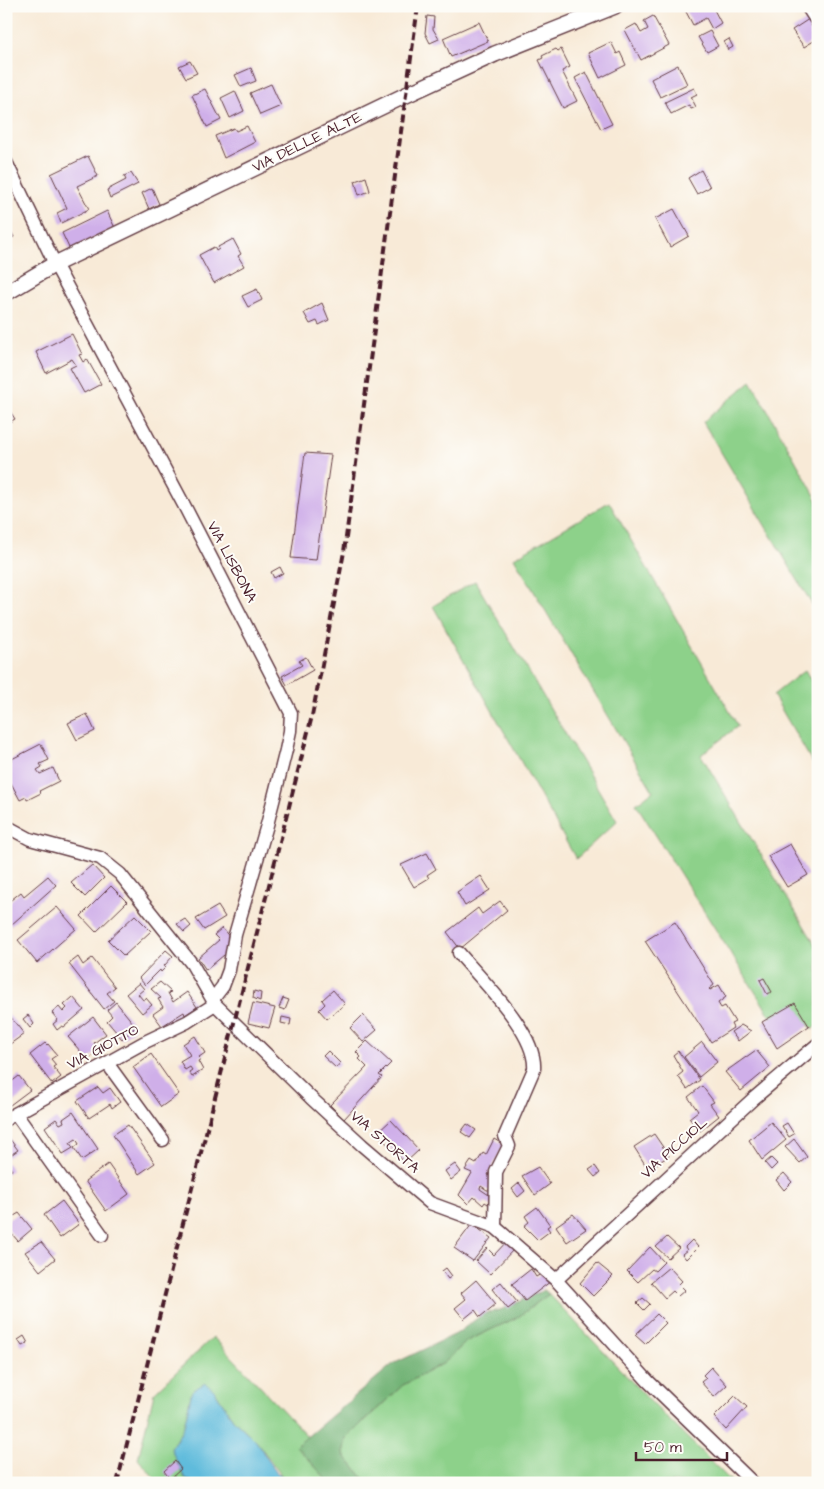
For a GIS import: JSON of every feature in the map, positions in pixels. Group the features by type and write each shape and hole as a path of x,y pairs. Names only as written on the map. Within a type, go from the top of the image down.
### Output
{"street":[{"name":"VIA DELLE ALTE","path":"6,293 55,264 415,91 495,54 616,6"},
{"path":"807,6 818,23"},
{"name":"VIA LISBONA","path":"6,162 55,264 181,499 291,713 288,740 267,825 235,935 229,970 214,1002"},
{"name":"VIA STORTA","path":"6,826 30,839 100,858 120,874 192,964 214,1002 355,1139 430,1203 495,1227 556,1280 648,1381 753,1483"},
{"path":"459,954 517,1023 533,1049 535,1059 534,1069 505,1136 509,1146 496,1172 495,1227"},
{"name":"VIA GIOTTO","path":"11,1116 107,1063 187,1022 214,1002"},
{"name":"VIA PICCIOL","path":"556,1280 732,1118 818,1044"},
{"path":"107,1063 163,1140"},
{"path":"11,1116 102,1235"}],"green space":[{"path":"751,381 818,501 818,614 703,422"},
{"path":"609,502 738,726 701,755 818,949 818,1025 813,1029 791,1009 773,1020 636,804 653,791 514,558"},
{"path":"475,581 617,821 576,859 433,606"},
{"path":"805,670 818,692 818,772 773,695"},
{"path":"544,1290 549,1294 518,1317 467,1341 444,1363 403,1385 346,1438 343,1454 364,1479 371,1483 330,1483 296,1446 393,1364 456,1334 483,1314 503,1309"},
{"path":"549,1294 650,1401 733,1483 371,1483 364,1479 343,1454 346,1438 403,1385 444,1363 467,1341 518,1317"},
{"path":"213,1337 308,1437 297,1446 330,1483 290,1483 284,1479 256,1441 233,1419 214,1390 192,1391 184,1426 171,1448 184,1477 193,1483 159,1483 138,1459 154,1393"}],"water":[{"path":"205,1383 214,1390 233,1419 256,1441 276,1472 290,1483 193,1483 184,1477 171,1449 184,1426 192,1391"}],"building":[{"path":"688,6 712,6 721,23 712,29 706,18 693,25 684,8"},
{"path":"427,16 434,17 433,29 439,39 430,43 425,33"},
{"path":"653,16 669,45 641,60 625,30 636,24 641,33 648,29 644,21"},
{"path":"812,17 818,29 813,32 817,39 804,47 792,30"},
{"path":"479,22 488,41 451,57 443,38"},
{"path":"710,31 718,46 707,52 698,37"},
{"path":"729,39 733,47 728,50 724,42"},
{"path":"611,42 617,54 620,52 626,65 600,78 588,53"},
{"path":"556,49 558,51 561,49 570,67 562,71 577,101 563,108 539,60 543,58 542,56"},
{"path":"190,61 197,73 186,78 179,66"},
{"path":"678,65 687,84 660,97 651,79"},
{"path":"251,68 256,81 241,87 235,75"},
{"path":"586,72 612,124 601,129 575,78"},
{"path":"271,84 281,106 260,115 250,93"},
{"path":"694,88 697,94 691,97 696,107 691,109 689,105 671,114 665,102"},
{"path":"205,89 221,120 207,127 192,95"},
{"path":"235,91 244,111 230,118 221,98"},
{"path":"247,126 255,142 224,158 215,136 234,128 236,131"},
{"path":"88,156 98,176 77,186 89,209 61,223 57,213 67,208 51,174"},
{"path":"701,170 710,187 697,194 688,178"},
{"path":"131,173 138,184 110,198 107,190 126,180 124,176"},
{"path":"366,177 370,191 359,195 355,181"},
{"path":"152,188 159,204 149,209 142,193"},
{"path":"674,209 689,236 670,247 655,219"},
{"path":"107,211 115,228 70,250 62,233"},
{"path":"6,222 14,237 6,241"},
{"path":"233,239 241,254 238,256 244,266 214,283 199,255 214,247 216,251 219,249 218,247"},
{"path":"257,289 262,300 248,307 242,296"},
{"path":"322,303 329,320 319,325 317,321 310,324 304,313"},
{"path":"72,334 82,354 79,355 83,362 87,359 101,384 84,393 70,368 76,365 72,359 46,373 36,352"},
{"path":"6,405 15,419 6,424"},
{"path":"305,453 331,455 316,560 291,558"},
{"path":"280,567 283,573 274,578 271,572"},
{"path":"306,657 313,670 287,685 282,676 302,665 299,661"},
{"path":"87,714 95,731 77,740 68,723"},
{"path":"41,744 49,760 40,764 42,767 37,770 40,774 53,768 59,781 39,791 41,793 27,800 26,797 20,800 11,783 6,785 6,762"},
{"path":"790,844 808,875 787,887 768,856"},
{"path":"427,853 436,869 427,875 429,878 414,887 401,865"},
{"path":"92,865 104,878 85,897 71,883"},
{"path":"48,876 56,885 11,925 6,919 6,904 21,892 24,896"},
{"path":"481,876 490,890 465,906 457,892"},
{"path":"111,886 127,902 96,932 81,916"},
{"path":"500,901 507,910 460,949 447,932 478,908 482,914"},
{"path":"218,906 225,917 204,930 196,919"},
{"path":"57,907 76,929 37,963 18,940"},
{"path":"135,915 151,931 124,956 108,940"},
{"path":"185,919 191,926 184,932 177,924"},
{"path":"675,922 714,985 709,989 719,985 726,997 718,1003 721,1008 725,1006 735,1022 731,1024 733,1028 711,1042 645,941"},
{"path":"222,928 236,945 206,970 198,958 219,940 214,935"},
{"path":"166,950 173,956 164,966 166,967 161,972 160,970 145,985 139,978"},
{"path":"78,957 83,965 92,958 115,987 107,993 114,1001 104,1009 69,964"},
{"path":"764,978 772,992 767,994 760,980"},
{"path":"160,982 171,992 168,993 173,1002 187,992 197,1007 185,1015 184,1012 162,1026 153,1014 163,1007 158,999 161,998 151,989"},
{"path":"139,983 144,989 138,994 143,1000 146,998 152,1005 142,1013 126,994"},
{"path":"333,990 345,1004 327,1019 319,1010 325,1004 322,1000"},
{"path":"254,991 261,993 260,1001 253,998"},
{"path":"73,997 84,1010 64,1027 62,1026 57,1030 53,1024 58,1020 52,1013 59,1007 63,1012 67,1008 64,1005"},
{"path":"283,998 289,1000 285,1010 279,1008"},
{"path":"116,1002 133,1023 131,1025 134,1029 122,1039 107,1021 112,1016 107,1010"},
{"path":"253,1003 275,1008 269,1028 248,1023"},
{"path":"795,1003 809,1026 777,1048 762,1022"},
{"path":"6,1011 24,1034 6,1047"},
{"path":"28,1015 34,1024 30,1028 23,1019"},
{"path":"363,1015 377,1030 363,1042 350,1028"},
{"path":"93,1017 106,1034 94,1043 100,1050 88,1060 68,1037"},
{"path":"282,1017 291,1019 290,1025 281,1023"},
{"path":"741,1025 751,1031 738,1041 731,1032"},
{"path":"195,1036 205,1053 199,1057 201,1059 198,1061 203,1070 192,1077 189,1072 192,1070 190,1067 185,1070 180,1061 190,1055 183,1044"},
{"path":"367,1041 391,1063 379,1075 382,1077 344,1119 330,1105 367,1067 359,1059 361,1057 356,1052"},
{"path":"702,1042 717,1062 699,1077 684,1057"},
{"path":"45,1043 57,1055 51,1059 56,1065 53,1067 61,1077 52,1084 30,1055"},
{"path":"756,1050 770,1067 741,1091 725,1072"},
{"path":"328,1051 340,1063 336,1068 323,1056"},
{"path":"678,1051 700,1080 687,1089 678,1076 683,1072 673,1055"},
{"path":"151,1054 179,1094 161,1107 133,1067"},
{"path":"6,1064 13,1072 6,1077"},
{"path":"19,1076 30,1090 6,1108 6,1086"},
{"path":"702,1086 714,1102 710,1104 719,1116 700,1131 689,1118 698,1111 688,1097"},
{"path":"98,1087 103,1093 110,1088 120,1102 112,1108 110,1104 89,1118 77,1101"},
{"path":"73,1112 98,1149 82,1160 74,1148 79,1144 76,1139 70,1143 73,1148 63,1154 45,1127 56,1119 60,1124 64,1122 63,1119"},
{"path":"391,1120 419,1150 405,1163 377,1133"},
{"path":"771,1122 786,1140 762,1160 749,1140"},
{"path":"787,1123 794,1134 789,1137 782,1126"},
{"path":"467,1124 476,1130 470,1138 461,1132"},
{"path":"128,1125 155,1163 139,1174 113,1135"},
{"path":"6,1134 18,1150 6,1158"},
{"path":"654,1134 669,1156 648,1169 634,1147"},
{"path":"494,1139 504,1145 488,1175 494,1178 495,1190 487,1190 481,1186 480,1189 495,1199 491,1206 485,1202 483,1205 474,1197 468,1204 459,1195 472,1173 465,1170 471,1161 476,1164 483,1153 486,1155"},
{"path":"794,1139 807,1157 800,1163 785,1147"},
{"path":"771,1158 777,1164 771,1170 765,1163"},
{"path":"6,1162 12,1170 6,1174"},
{"path":"108,1164 129,1194 106,1211 85,1181"},
{"path":"455,1164 461,1172 451,1180 445,1171"},
{"path":"595,1166 600,1173 595,1177 589,1170"},
{"path":"538,1167 550,1184 535,1195 522,1176"},
{"path":"784,1173 792,1182 784,1190 776,1180"},
{"path":"519,1183 525,1191 518,1197 512,1189"},
{"path":"62,1201 79,1224 60,1238 44,1215"},
{"path":"537,1207 550,1225 547,1227 550,1231 538,1240 524,1226 529,1222 525,1216"},
{"path":"19,1213 32,1229 18,1241 6,1227 6,1221"},
{"path":"573,1214 586,1229 567,1242 556,1226"},
{"path":"472,1224 491,1238 473,1261 454,1248"},
{"path":"667,1237 679,1248 668,1258 656,1247"},
{"path":"509,1239 516,1247 490,1274 476,1261 487,1248 494,1255"},
{"path":"692,1240 698,1247 686,1259 682,1254 687,1250 685,1247"},
{"path":"41,1242 55,1259 40,1271 25,1252"},
{"path":"650,1247 664,1262 655,1271 652,1269 638,1282 627,1271"},
{"path":"597,1263 613,1276 593,1296 580,1283"},
{"path":"669,1267 682,1281 679,1284 685,1290 678,1296 673,1291 665,1298 651,1282"},
{"path":"446,1268 452,1276 448,1279 442,1271"},
{"path":"531,1269 536,1277 544,1272 551,1281 525,1301 512,1284"},
{"path":"476,1280 496,1304 480,1317 475,1310 464,1319 455,1308 466,1299 461,1293"},
{"path":"501,1282 517,1302 508,1309 492,1289"},
{"path":"643,1298 650,1304 644,1310 637,1303"},
{"path":"657,1314 666,1323 645,1344 635,1335"},
{"path":"24,1336 28,1343 22,1346 18,1340"},
{"path":"711,1367 727,1385 714,1397 701,1382 706,1378 703,1375"},
{"path":"735,1396 747,1407 726,1430 714,1417"},
{"path":"175,1461 181,1469 170,1479 164,1471"}],"railway":[{"path":"117,1483 312,716 344,552 418,6"}]}
